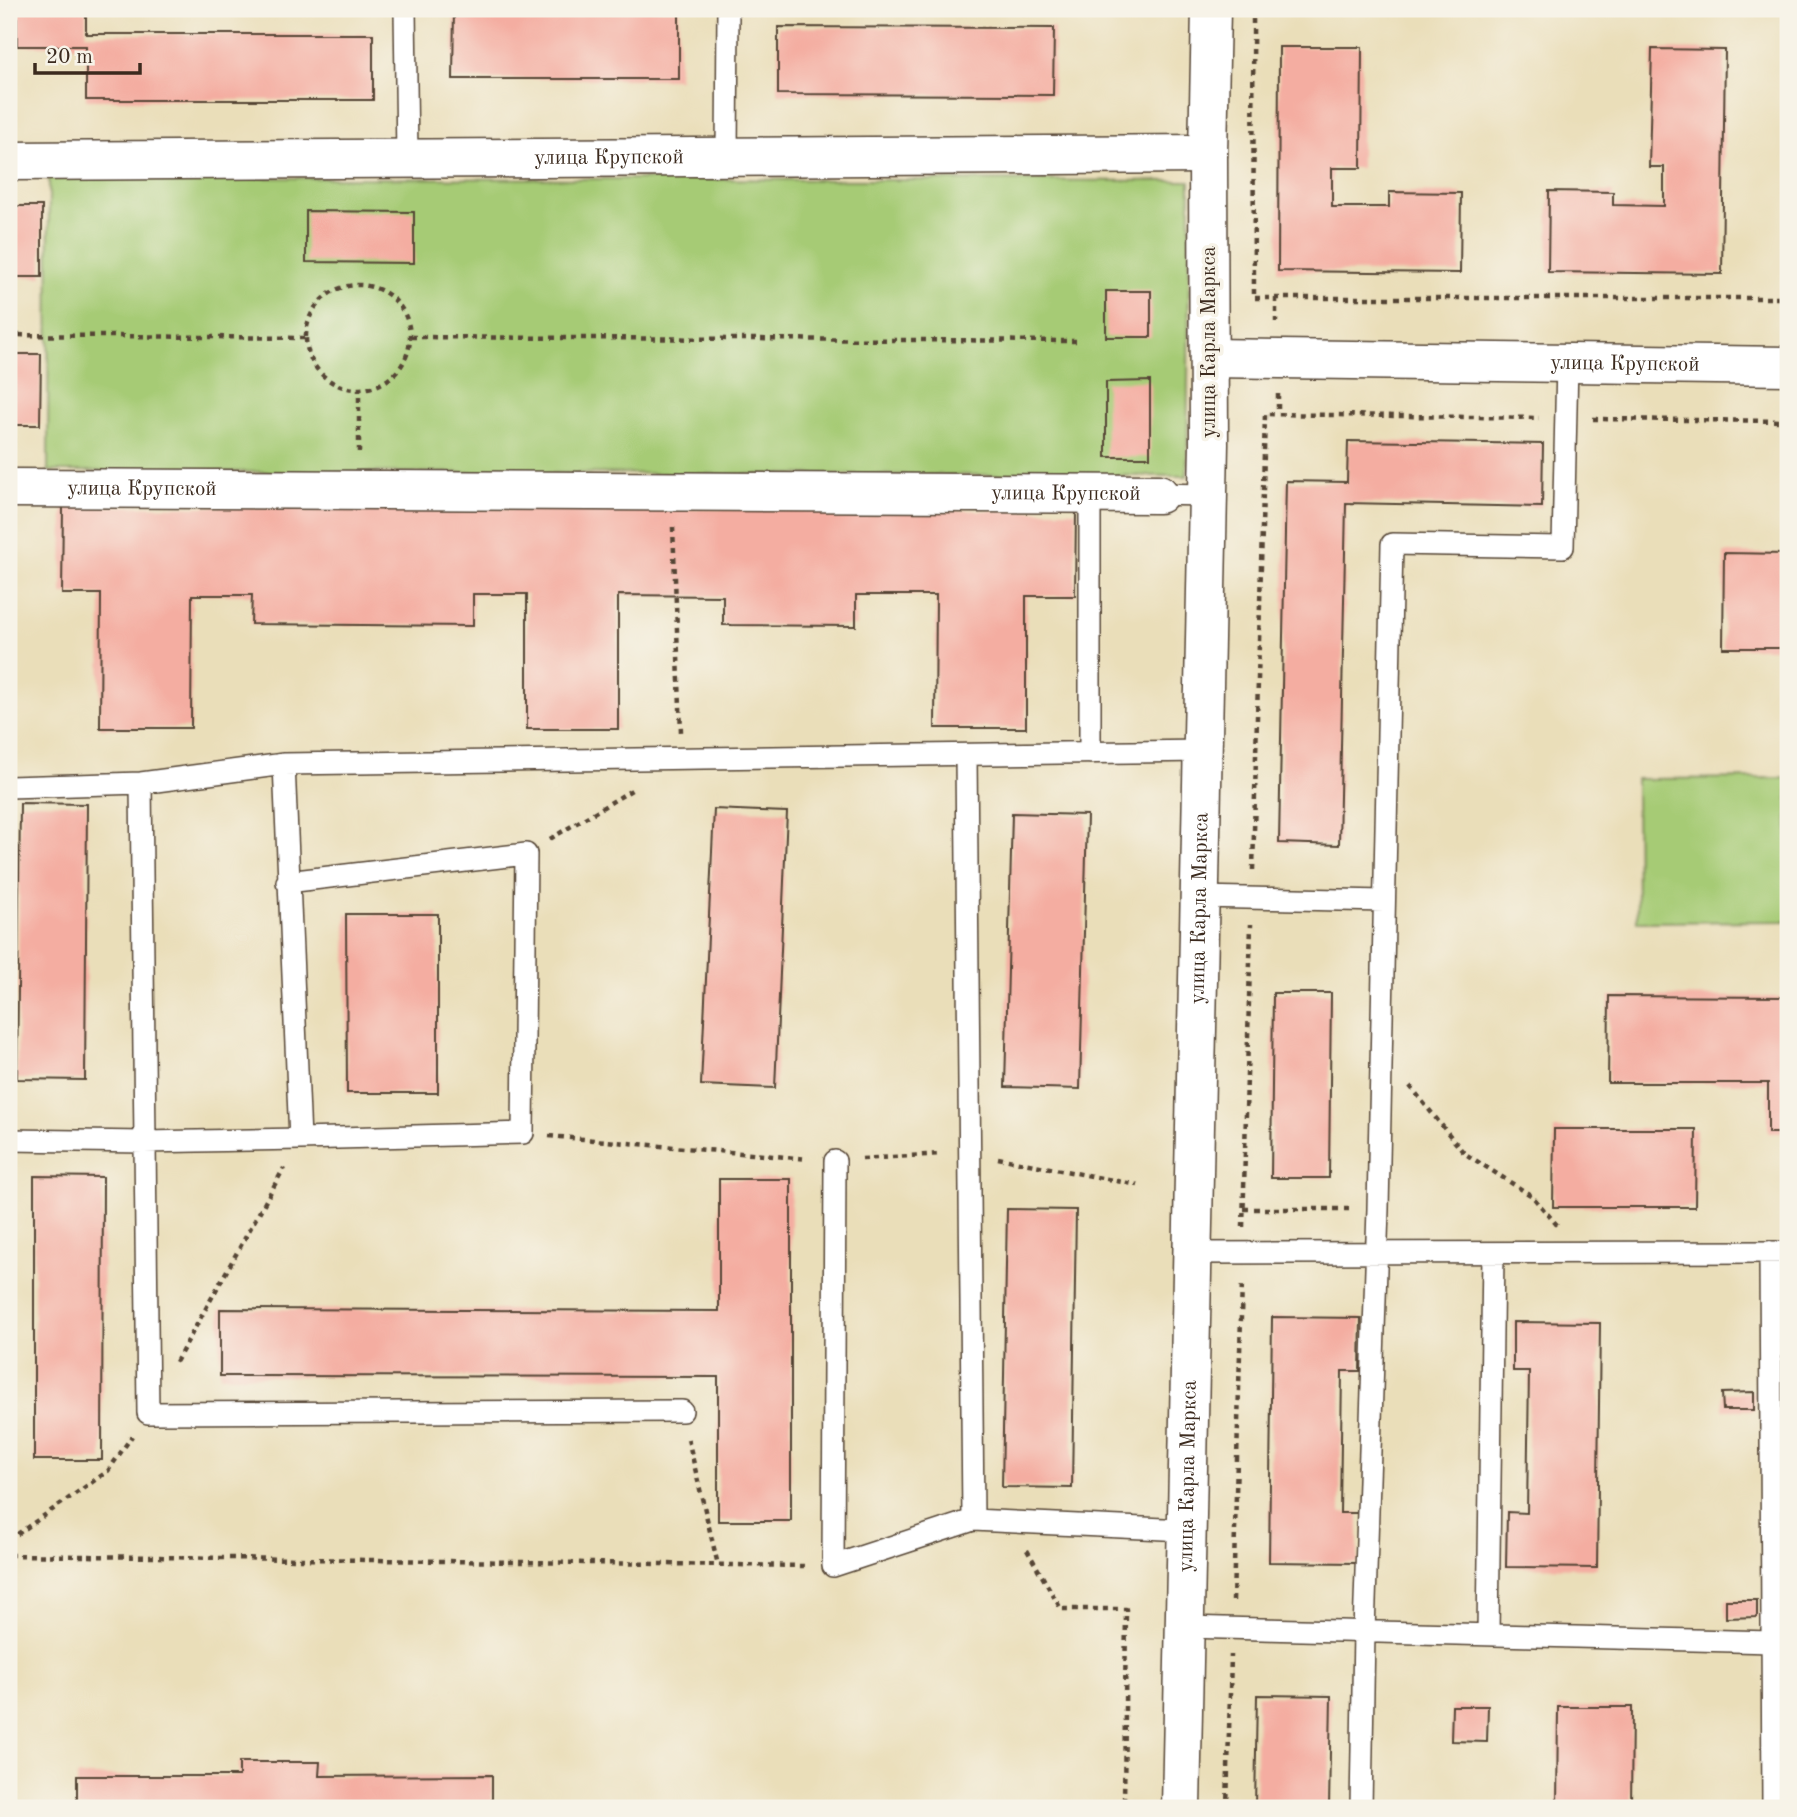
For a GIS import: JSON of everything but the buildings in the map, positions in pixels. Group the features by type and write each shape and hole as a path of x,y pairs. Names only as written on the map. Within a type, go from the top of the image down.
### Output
{"street":[{"name":"улица Карла Маркса","path":"1181,1808 1209,495 1211,9"},
{"name":"улица Крупской","path":"9,161 1209,154"},
{"name":"улица Крупской","path":"1210,358 1788,366"},
{"name":"улица Крупской","path":"9,488 1158,494"}],"lane":[{"path":"405,9 407,158"},
{"path":"727,156 728,9"},
{"path":"1361,1808 1377,1253 1392,544 1563,547 1567,362"},
{"path":"1090,753 1090,494 1209,495"},
{"path":"9,787 141,783 284,764 1203,751"},
{"path":"966,755 974,1520"},
{"path":"284,764 300,1139"},
{"path":"141,783 148,1413 682,1411"},
{"path":"9,1140 144,1142 523,1133 526,854 287,881"},
{"path":"1200,897 1384,901"},
{"path":"835,1161 833,1566 974,1520 1186,1531"},
{"path":"1192,1253 1779,1252 1772,1642 1773,1808"},
{"path":"1488,1634 1493,1253"},
{"path":"1185,1627 1772,1642"}],"path":[{"path":"1253,9 1254,298 1788,298"},
{"path":"358,285 385,292 404,311 411,337 404,364 385,383 359,390 332,383 313,364 306,338 313,311 332,292 358,285"},
{"path":"9,335 306,338"},
{"path":"411,337 1076,341"},
{"path":"359,390 359,489"},
{"path":"526,854 682,759 672,491"},
{"path":"1381,1054 1415,1091 1464,1153 1532,1196 1580,1253"},
{"path":"174,1365 300,1139"},
{"path":"1244,1209 1378,1209"},
{"path":"682,1411 718,1565"},
{"path":"9,1540 108,1471 148,1413"},
{"path":"1012,1522 1061,1609 1126,1609 1124,1808"},
{"path":"9,1555 833,1566"}],"green space":[{"path":"49,177 1190,181 1187,476 48,471"},
{"path":"1788,778 1788,921 1637,922 1636,779"}]}
